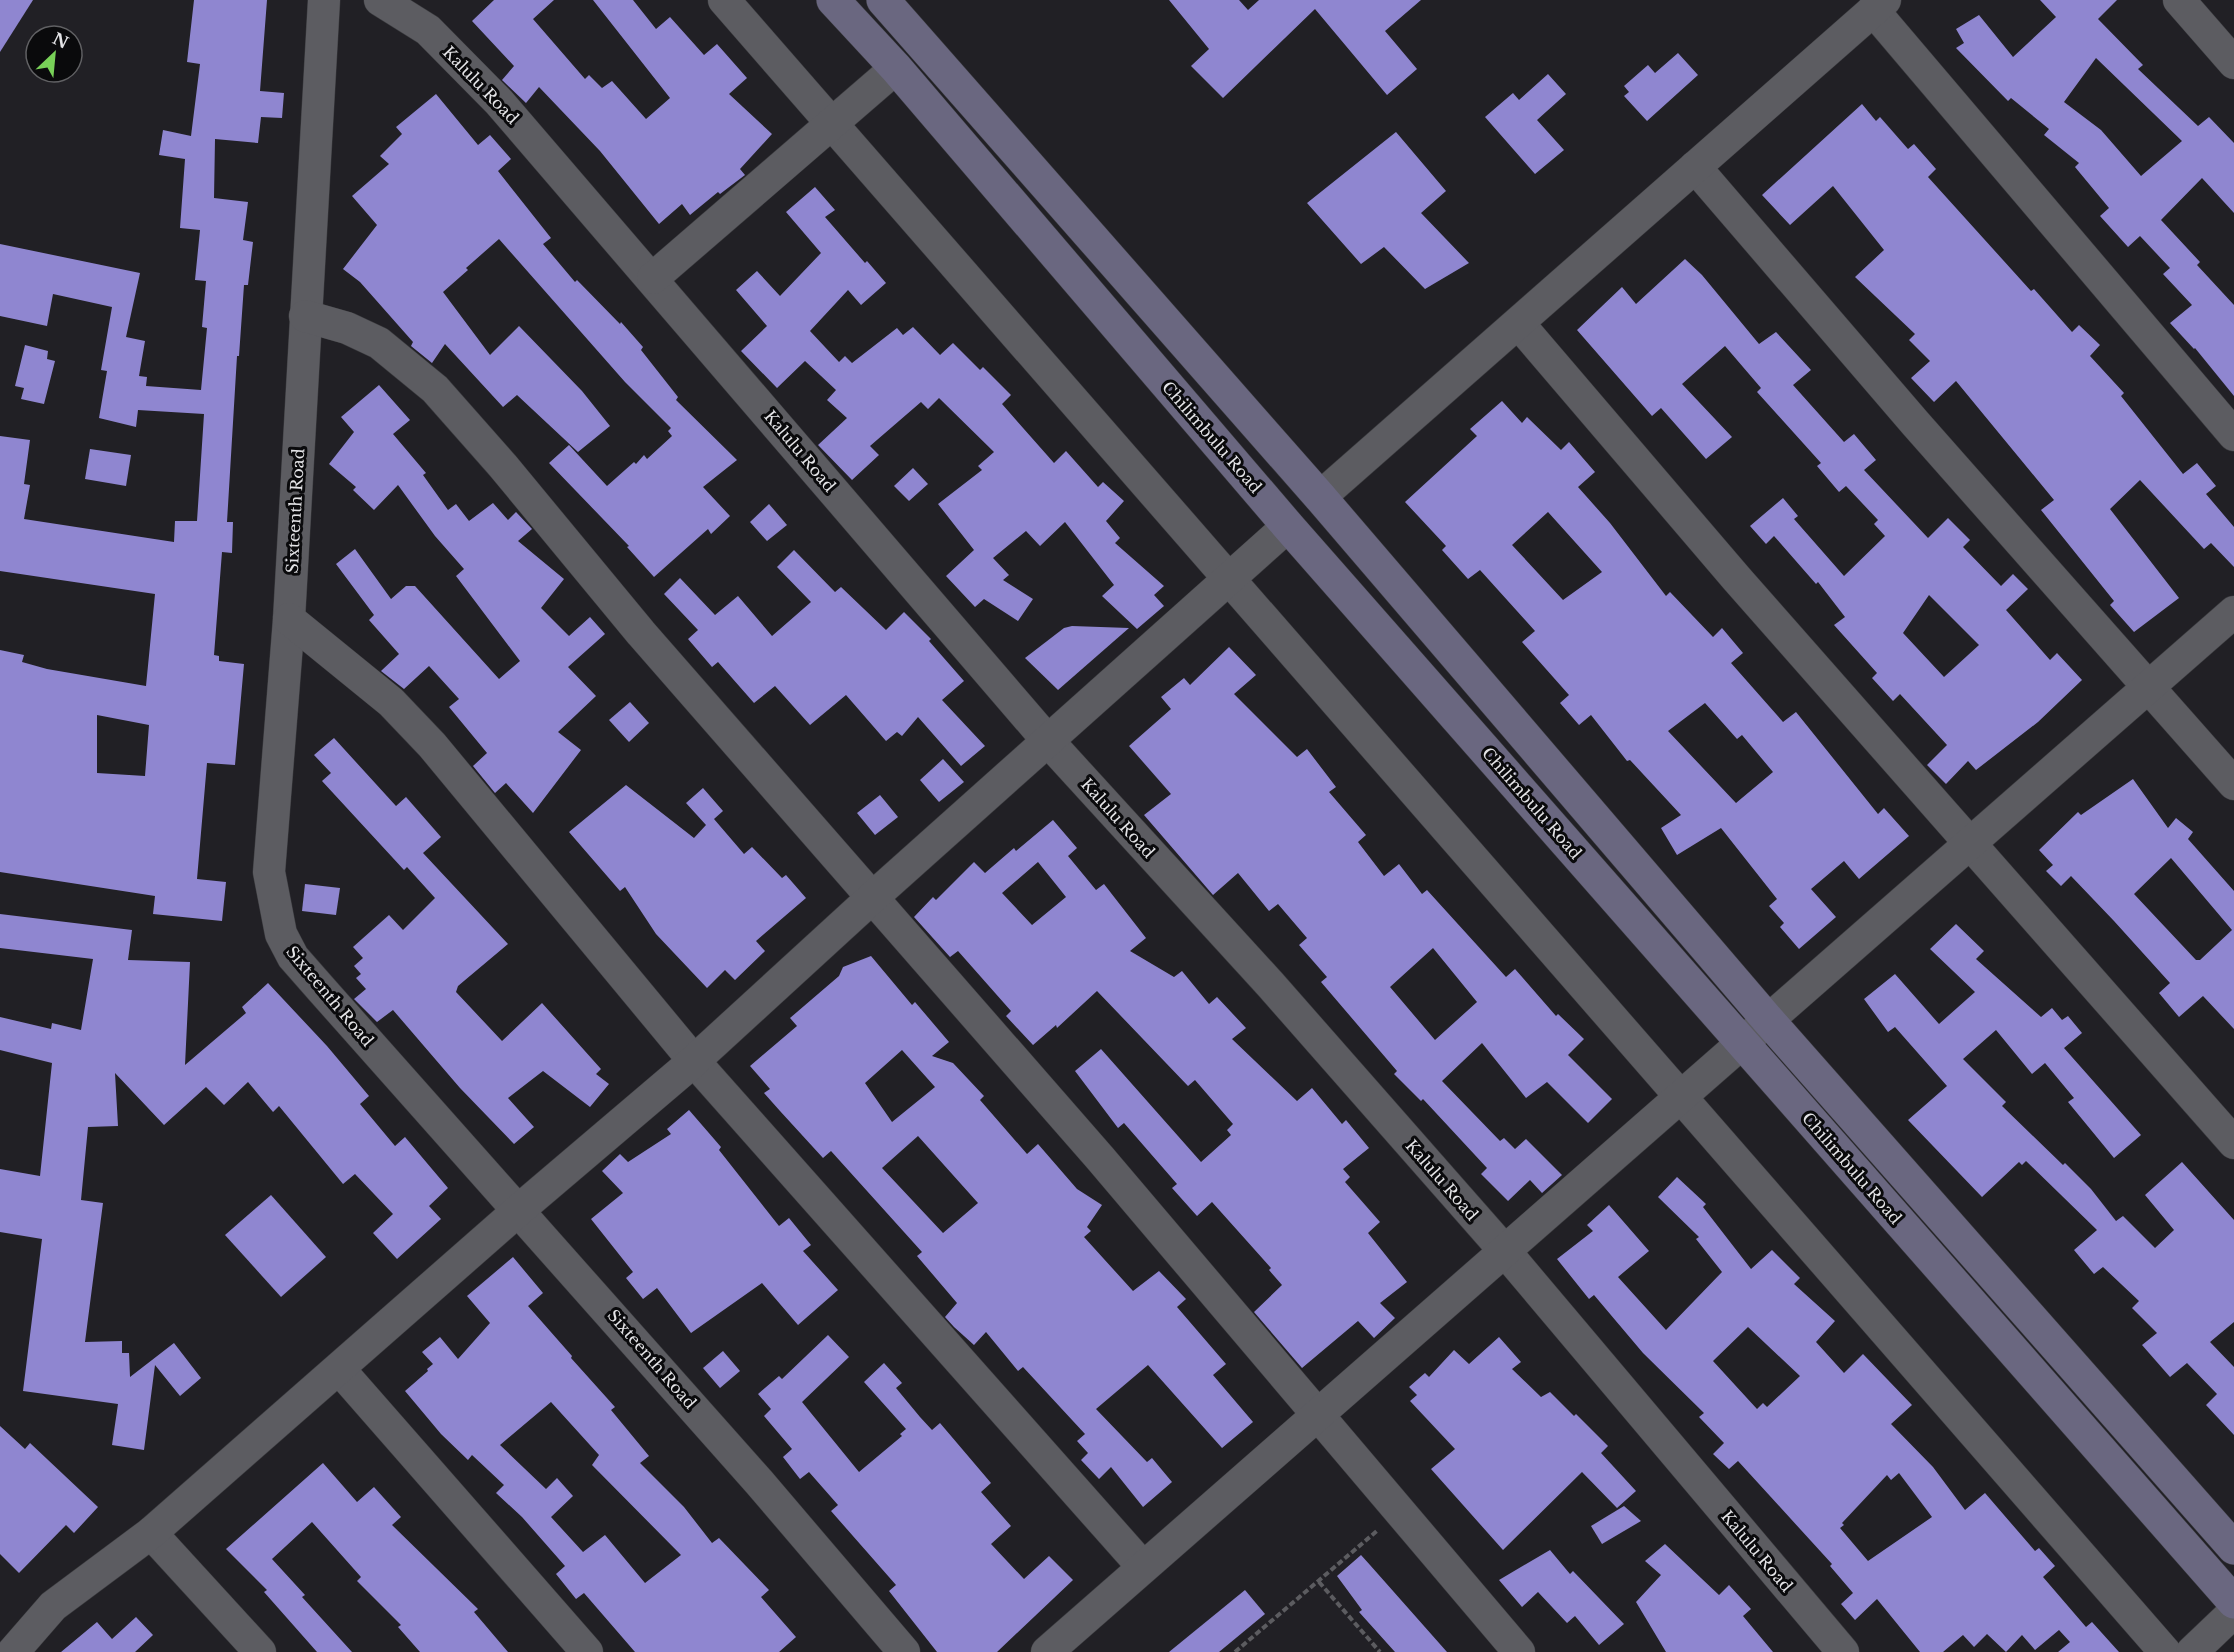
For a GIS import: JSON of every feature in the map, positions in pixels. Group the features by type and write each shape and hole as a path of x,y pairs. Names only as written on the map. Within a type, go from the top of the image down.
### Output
{"main road":[{"name":"Chilimbulu Road","path":"833,0 896,69 1288,526 2234,1602"},
{"path":"883,0 1320,497 1768,1020 2234,1548"}],"street":[{"name":"Sixteenth Road","path":"324,0 289,619 269,872 281,934 293,957 520,1209 904,1652"},
{"name":"Kalulu Road","path":"380,0 428,30 491,94 653,278 1048,741 1270,984 1503,1249 1843,1652"},
{"path":"724,0 2165,1652"},
{"path":"2179,0 2234,63"},
{"path":"1320,497 1879,5 2234,435"},
{"path":"653,278 896,69"},
{"path":"1695,167 1908,415 2148,687 2223,755 2234,784"},
{"path":"305,316 347,328 379,344 435,389 503,466 641,633 873,897 1318,1415 1518,1652"},
{"path":"1519,324 1737,579 2234,1143"},
{"path":"13,1652 52,1606 151,1533 340,1370 520,1209 694,1061 873,897 1288,526"},
{"path":"1047,1652 1318,1415 1503,1249 1743,1044 2234,612"},
{"path":"289,619 390,702 432,745 694,1061 1143,1567"},
{"path":"340,1370 587,1652"},
{"path":"151,1533 260,1652"},
{"path":"2192,1652 2234,1612"}],"path":[{"path":"1235,1652 1399,1511"},
{"path":"1319,1582 1380,1652"}],"building":[{"path":"0,0 33,0 0,52"},
{"path":"194,0 267,0 260,91 284,93 282,118 261,117 258,143 215,139 214,198 248,202 243,240 253,242 248,285 244,285 239,356 237,356 227,522 233,522 232,553 222,552 214,655 219,656 219,661 244,664 235,765 207,763 197,879 226,882 222,921 153,914 155,896 0,872 0,650 24,655 22,662 47,669 146,686 155,594 0,571 0,436 30,440 24,484 30,485 24,519 174,542 175,521 197,521 204,414 138,410 136,427 99,418 107,371 101,370 112,307 53,294 47,326 0,316 0,244 140,273 126,337 145,341 139,376 147,377 146,386 201,390 207,328 202,327 206,281 195,280 200,230 180,228 185,159 159,155 163,130 191,136 200,64 187,62","holes":["97,715 149,725 145,776 97,773"]},
{"path":"494,0 554,0 533,19 585,79 589,75 602,88 612,81 646,119 670,98 593,0 633,0 656,29 670,17 704,55 717,44 747,78 729,94 772,134 740,169 745,175 720,194 718,192 690,215 682,204 659,224 600,151 539,87 526,103 502,80 514,66 472,21"},
{"path":"1169,0 1239,0 1248,10 1259,0 1421,0 1385,31 1417,69 1387,95 1315,9 1223,98 1191,66 1209,49"},
{"path":"2040,0 2117,0 2098,19 2143,65 2138,69 2198,126 2209,117 2234,143 2234,213 2202,178 2161,220 2200,262 2197,265 2234,305 2234,396 2195,348 2170,323 2192,305 2163,274 2170,268 2140,236 2128,247 2100,216 2109,208 2075,167 2079,163 2044,135 2049,129 2011,98 2008,101 1956,48 1964,43 1956,29 1979,15 2013,57 2056,17","holes":["2096,58 2182,141 2141,176 2101,130 2064,102"]},
{"path":"1678,53 1698,75 1647,121 1624,96 1629,92 1624,86 1648,65 1655,73"},
{"path":"1548,74 1566,94 1537,120 1564,150 1535,174 1485,117 1513,93 1519,100"},
{"path":"436,94 478,145 490,135 511,159 498,171 551,238 543,244 575,282 577,280 620,324 621,322 643,347 641,350 678,397 676,400 737,460 703,487 730,516 711,534 708,529 654,577 627,547 629,546 549,463 569,445 607,486 644,455 647,459 672,436 668,431 671,428 625,382 499,239 443,292 490,355 519,326 582,391 610,426 578,452 517,395 503,407 445,344 432,363 411,346 413,342 360,282 343,269 377,225 352,196 389,164 380,156 402,134 396,127"},
{"path":"1862,104 1876,121 1880,117 1908,149 1914,144 1936,169 1928,177 2031,291 2034,289 2072,332 2079,325 2100,345 2090,356 2124,393 2121,396 2183,474 2197,463 2216,486 2206,494 2234,527 2234,567 2211,543 2204,549 2140,480 2110,509 2179,598 2134,632 2110,605 2114,601 2041,510 2054,500 1956,381 1934,402 1911,378 1930,361 1909,340 1915,334 1855,277 1884,250 1833,186 1790,225 1762,195"},
{"path":"1396,132 1446,191 1421,213 1469,263 1425,289 1384,247 1361,264 1307,203"},
{"path":"815,187 835,210 825,217 865,263 867,261 886,283 861,305 848,290 810,331 839,362 845,356 852,363 897,328 903,335 913,327 940,355 953,343 980,370 983,367 1011,395 1002,404 1054,463 1066,451 1098,487 1103,482 1124,501 1106,521 1120,538 1115,543 1164,586 1154,595 1164,606 1137,629 1102,596 1114,585 1065,522 1040,546 1026,531 993,558 1009,575 1003,580 1033,599 1018,621 984,599 975,607 946,576 974,550 938,504 982,470 978,466 994,452 939,398 928,409 921,402 870,446 879,455 852,480 818,445 847,418 827,400 836,390 805,361 777,388 741,351 767,326 736,290 757,271 780,296 821,253 786,212"},
{"path":"1685,259 1702,275 1759,344 1776,332 1811,370 1793,385 1844,442 1854,434 1876,460 1864,470 1928,538 1948,518 1970,540 1963,547 2001,586 2013,574 2028,589 2006,610 2050,660 2057,653 2082,680 2038,722 1976,770 1968,761 1946,784 1927,765 1947,745 1900,694 1893,701 1872,678 1877,673 1834,625 1845,617 1818,582 1816,584 1774,536 1766,544 1750,526 1783,498 1798,516 1794,519 1844,576 1885,536 1874,524 1878,520 1846,486 1839,492 1817,466 1821,463 1757,392 1761,388 1725,346 1682,384 1732,437 1706,459 1661,408 1652,416 1577,330 1622,287 1636,304","holes":["1929,595 1979,645 1944,677 1903,633"]},
{"path":"25,345 48,351 47,359 55,361 44,404 21,399 24,388 15,386"},
{"path":"379,385 410,420 393,434 426,473 423,475 448,510 456,504 469,521 493,503 508,520 516,512 532,529 518,541 564,579 541,608 569,636 590,617 605,634 568,667 596,696 558,732 581,750 533,813 506,783 495,793 473,766 487,753 449,707 459,699 429,666 404,689 381,671 399,654 369,620 374,615 336,564 355,549 391,599 406,586 415,586 499,679 520,661 456,576 464,569 435,536 398,485 374,510 353,490 356,487 329,464 354,432 341,417"},
{"path":"1502,401 1522,423 1527,417 1561,450 1569,442 1595,472 1578,487 1610,523 1666,596 1670,592 1713,637 1722,628 1743,653 1731,663 1783,722 1796,712 1878,814 1884,808 1909,836 1859,879 1844,861 1811,889 1836,917 1799,949 1780,927 1784,923 1769,906 1777,899 1721,828 1677,855 1661,828 1681,815 1630,760 1627,761 1591,715 1579,725 1560,703 1569,695 1522,642 1535,631 1480,570 1468,579 1442,550 1446,546 1405,502 1477,436 1470,429","holes":["1548,512 1602,572 1563,600 1512,545","1705,703 1737,739 1742,735 1773,772 1736,803 1668,731"]},
{"path":"90,449 131,455 126,486 85,479"},
{"path":"913,468 928,484 909,501 894,486"},
{"path":"769,504 787,525 767,541 750,522"},
{"path":"794,550 835,592 841,587 886,630 904,612 931,639 929,641 964,681 942,700 985,746 961,766 918,717 902,736 897,732 886,741 846,695 810,725 775,686 754,703 718,662 712,667 688,639 698,630 664,594 680,578 715,615 738,596 772,636 811,602 777,567"},
{"path":"1072,626 1129,628 1058,690 1025,658 1064,628"},
{"path":"1229,647 1256,675 1234,694 1297,757 1307,749 1336,787 1329,792 1366,835 1358,842 1384,876 1399,864 1422,894 1427,890 1506,977 1515,969 1556,1016 1558,1014 1584,1039 1568,1055 1612,1099 1588,1123 1547,1082 1526,1098 1482,1043 1442,1081 1500,1141 1504,1138 1515,1149 1526,1139 1562,1175 1542,1193 1530,1180 1508,1201 1481,1174 1487,1168 1423,1099 1421,1101 1394,1074 1397,1071 1321,982 1327,977 1299,945 1307,938 1278,904 1269,911 1238,873 1213,895 1144,815 1171,794 1129,746 1171,709 1161,697 1184,678 1190,685","holes":["1433,948 1477,1002 1435,1040 1390,987"]},
{"path":"630,702 649,723 629,742 609,720"},
{"path":"334,738 396,806 406,797 441,837 423,853 508,944 458,986 456,992 502,1041 542,1003 601,1069 596,1074 609,1084 590,1107 543,1071 508,1098 534,1127 514,1144 460,1088 393,1010 377,1022 354,999 366,989 356,978 361,974 354,966 363,958 353,947 389,915 403,930 435,898 407,867 404,870 322,781 331,773 314,755"},
{"path":"943,759 964,782 939,802 920,780"},
{"path":"2133,779 2168,828 2176,818 2193,832 2188,839 2234,891 2234,1029 2203,996 2179,1017 2159,993 2170,983 2114,921 2071,876 2061,886 2046,871 2053,865 2039,850 2078,812 2081,815","holes":["2171,858 2232,930 2200,960 2196,960 2134,894"]},
{"path":"626,785 694,838 706,825 686,803 703,788 723,811 714,819 744,854 752,847 782,878 786,875 806,898 756,941 765,951 735,980 725,970 707,988 656,934 625,887 620,891 569,832"},
{"path":"880,795 898,817 875,835 857,813"},
{"path":"1053,820 1077,848 1068,856 1096,890 1104,884 1146,938 1130,951 1174,977 1182,971 1209,1004 1217,997 1246,1028 1232,1039 1297,1101 1312,1088 1342,1124 1346,1120 1369,1148 1343,1169 1350,1177 1345,1182 1380,1222 1368,1233 1407,1282 1380,1303 1395,1318 1374,1338 1358,1321 1302,1368 1254,1312 1282,1285 1269,1270 1271,1268 1212,1202 1197,1216 1172,1188 1177,1184 1124,1123 1118,1128 1075,1071 1101,1049 1201,1162 1231,1135 1227,1130 1233,1124 1195,1080 1188,1086 1097,991 1057,1028 1056,1025 1033,1045 1006,1016 1011,1011 958,951 950,957 914,917 933,897 936,900 974,862 985,873 1014,848 1016,851","holes":["1038,862 1066,897 1032,925 1002,893"]},
{"path":"305,884 340,888 336,915 302,911"},
{"path":"0,914 132,930 128,960 190,962 185,1065 246,1013 242,1007 268,983 327,1046 369,1096 360,1104 395,1146 405,1137 448,1188 429,1206 441,1219 397,1259 373,1233 393,1214 355,1174 343,1184 279,1106 273,1112 248,1082 224,1105 206,1087 164,1125 115,1073 118,1126 88,1127 81,1200 103,1203 85,1342 122,1341 122,1353 129,1353 130,1377 174,1343 201,1378 180,1396 155,1365 144,1450 112,1445 118,1404 23,1391 42,1239 0,1232 0,1169 40,1176 52,1063 0,1050 0,1017 51,1029 52,1023 81,1030 93,959 0,948"},
{"path":"1956,924 1984,951 1976,959 2041,1017 2052,1008 2062,1020 2068,1016 2082,1033 2064,1048 2141,1135 2114,1158 2068,1102 2074,1098 2045,1063 2032,1074 1996,1030 1963,1059 2006,1102 2002,1106 2091,1189 2116,1221 2123,1216 2155,1248 2174,1230 2145,1195 2182,1162 2234,1220 2234,1322 2210,1342 2234,1367 2234,1435 2206,1405 2217,1394 2187,1363 2170,1377 2142,1345 2157,1333 2132,1308 2139,1301 2103,1267 2094,1274 2074,1250 2097,1230 2026,1161 2022,1165 2019,1162 1982,1197 1908,1120 1947,1086 1895,1027 1888,1032 1864,999 1895,974 1939,1024 1975,992 1930,949"},
{"path":"871,956 912,1005 915,1002 949,1042 932,1056 953,1063 984,1096 980,1100 1027,1154 1038,1144 1077,1189 1102,1205 1087,1227 1091,1231 1084,1237 1133,1291 1159,1271 1186,1299 1177,1307 1226,1364 1213,1375 1253,1422 1222,1448 1148,1365 1096,1409 1147,1462 1152,1458 1172,1482 1143,1507 1111,1467 1099,1479 1081,1460 1088,1453 1077,1441 1085,1434 1023,1367 1018,1371 986,1332 974,1345 954,1327 945,1317 957,1303 917,1256 922,1252 831,1151 823,1158 764,1093 770,1089 750,1066 797,1026 790,1018 839,976 843,967","holes":["902,1050 935,1087 892,1122 865,1083","918,1136 978,1203 943,1233 882,1168"]},
{"path":"689,1110 721,1147 719,1150 779,1226 789,1218 811,1245 803,1251 838,1290 798,1325 762,1283 691,1333 657,1288 643,1299 626,1278 633,1272 591,1219 623,1193 602,1171 620,1154 628,1162 671,1134 667,1129"},
{"path":"1677,1177 1706,1204 1703,1207 1751,1269 1772,1250 1800,1278 1794,1284 1835,1321 1816,1342 1844,1373 1863,1354 1912,1405 1891,1424 1933,1467 1965,1510 1985,1493 2035,1551 2039,1548 2055,1566 2043,1577 2086,1627 2092,1622 2119,1652 2058,1652 2070,1642 2059,1630 2035,1650 2022,1635 2006,1652 1987,1634 1974,1647 1963,1635 1943,1652 1920,1652 1877,1599 1855,1620 1841,1604 1853,1593 1830,1566 1832,1564 1738,1461 1729,1469 1713,1454 1724,1443 1699,1417 1704,1413 1643,1353 1594,1295 1589,1299 1557,1259 1593,1231 1587,1225 1609,1205 1649,1251 1618,1277 1666,1330 1722,1272 1696,1239 1699,1237 1658,1197","holes":["1748,1327 1800,1376 1767,1407 1763,1403 1757,1409 1713,1361","1899,1473 1932,1517 1868,1561 1840,1528 1844,1525 1842,1523 1887,1475 1891,1480"]},
{"path":"271,1195 326,1257 281,1297 225,1235"},
{"path":"513,1257 543,1293 528,1306 615,1407 611,1410 649,1456 640,1463 684,1507 712,1543 719,1538 769,1590 761,1597 796,1637 779,1652 635,1652 584,1593 576,1599 556,1574 565,1566 522,1517 496,1493 504,1485 472,1455 468,1460 441,1434 405,1391 433,1364 422,1352 440,1337 458,1359 490,1323 467,1296","holes":["551,1402 599,1455 592,1465 681,1555 645,1583 605,1535 583,1552 551,1517 573,1496 557,1478 546,1489 500,1445"]},
{"path":"828,1335 849,1357 802,1402 859,1472 902,1436 900,1434 906,1429 864,1382 884,1363 902,1383 896,1388 920,1417 932,1430 940,1423 991,1483 981,1492 1011,1526 991,1544 1024,1579 1049,1556 1073,1580 997,1652 937,1652 889,1591 896,1585 831,1511 838,1505 809,1472 800,1479 783,1457 792,1449 764,1416 771,1409 758,1394 779,1376 782,1379"},
{"path":"1499,1337 1521,1362 1512,1369 1541,1397 1550,1392 1574,1416 1576,1414 1608,1446 1601,1453 1636,1491 1617,1508 1582,1472 1503,1550 1431,1469 1455,1449 1410,1401 1417,1395 1409,1387 1425,1373 1429,1377 1454,1350 1469,1364"},
{"path":"723,1351 740,1371 720,1388 703,1368"},
{"path":"0,1426 25,1449 30,1443 98,1507 74,1533 66,1525 19,1573 0,1554"},
{"path":"323,1463 357,1502 374,1487 401,1517 392,1525 478,1609 474,1612 508,1652 420,1652 398,1627 401,1625 357,1581 361,1577 312,1522 272,1559 305,1595 302,1597 352,1652 317,1652 264,1592 267,1590 226,1549"},
{"path":"1624,1506 1641,1521 1602,1544 1591,1526"},
{"path":"1665,1544 1719,1595 1729,1585 1751,1609 1743,1616 1773,1652 1666,1652 1636,1602 1661,1575 1645,1561"},
{"path":"1550,1550 1570,1574 1573,1571 1624,1624 1599,1645 1575,1616 1567,1623 1538,1592 1522,1607 1499,1580"},
{"path":"1361,1555 1447,1652 1395,1652 1359,1612 1362,1610 1337,1576"},
{"path":"1245,1590 1265,1614 1219,1652 1169,1652"},
{"path":"136,1617 153,1635 135,1652 61,1652 97,1622 112,1639"}]}
